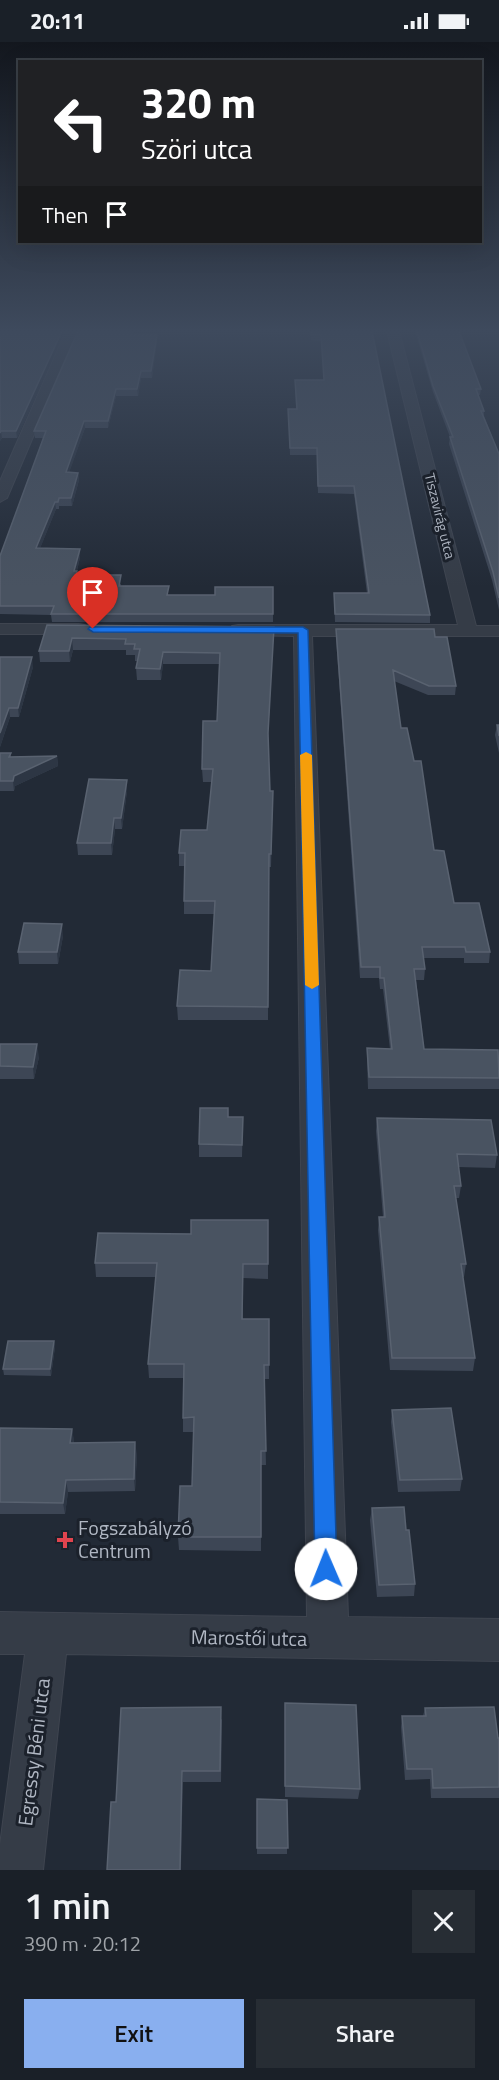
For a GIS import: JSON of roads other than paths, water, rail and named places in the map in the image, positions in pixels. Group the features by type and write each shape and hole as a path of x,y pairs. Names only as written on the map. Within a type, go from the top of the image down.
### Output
{"street":[{"path":"0,498 35,416"},
{"name":"Tiszavirág utca","path":"414,416 468,631"},
{"path":"0,628 93,629"},
{"path":"221,630 499,631"},
{"path":"303,630 328,1639"},
{"name":"Marostői utca","path":"0,1633 499,1640"},
{"name":"Egressy Béni utca","path":"20,1870 48,1634"}],"place":[{"name":"Fogszabályzó Centrum","path":"65,1540"}]}
